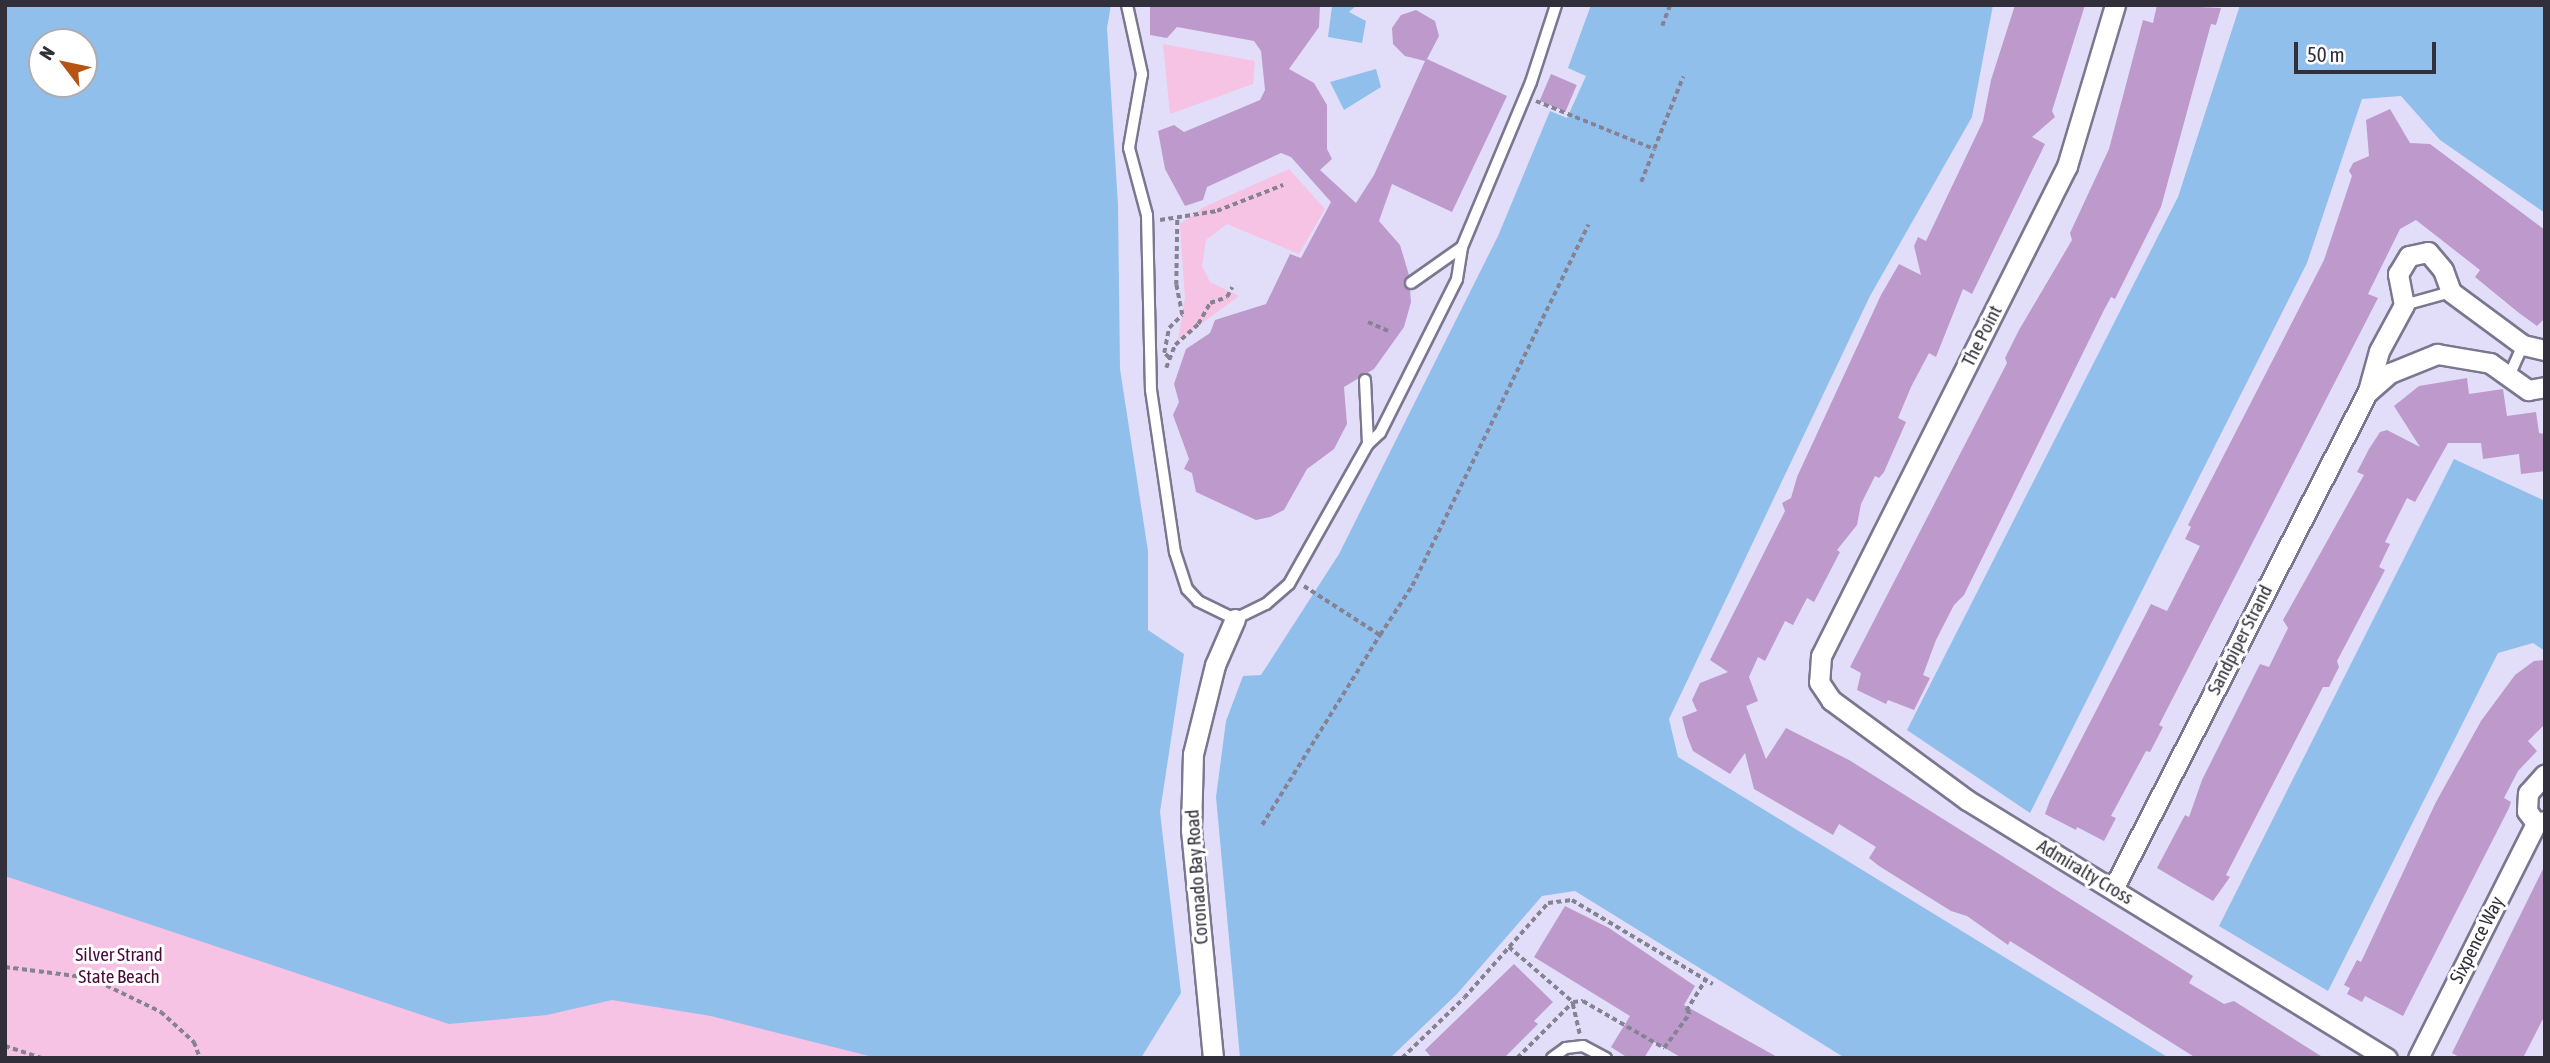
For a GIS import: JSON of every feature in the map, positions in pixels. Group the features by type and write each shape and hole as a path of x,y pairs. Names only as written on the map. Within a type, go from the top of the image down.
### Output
{"street":[{"name":"The Point","path":"1821,656 2067,166 2115,5"},
{"path":"2404,305 2398,274 2409,256 2428,252 2443,270 2451,292 2523,345 2545,350"},
{"name":"Sandpiper Strand","path":"2113,888 2368,391 2379,351 2404,305"},
{"name":"Sandpiper Strand","path":"2368,391 2390,373 2437,354 2465,356 2510,373 2528,390 2545,387"},
{"name":"Coronado Bay Road","path":"1213,1058 1191,830 1193,754 1215,665 1235,619"},
{"name":"Admiralty Cross","path":"1821,656 1819,682 1831,700 1967,800 2387,1058"},
{"name":"Sixpence Way","path":"2418,1058 2540,822 2526,811 2528,793 2545,774"}],"lane":[{"path":"1126,5 1142,74 1129,148 1147,222 1152,390 1175,552 1187,589 1198,601 1235,619 1266,604 1289,584 1368,444 1380,433 1457,279 1462,247 1525,96 1556,5"},
{"path":"1411,283 1462,247"},
{"path":"2404,305 2451,292"},
{"path":"2510,373 2523,345"},
{"path":"1365,380 1368,444"},
{"path":"1552,1058 1566,1048 1583,1046 1606,1058"}],"path":[{"path":"1662,26 1670,5"},
{"path":"1641,182 1683,77"},
{"path":"1525,96 1654,149"},
{"path":"1147,222 1217,211 1283,185"},
{"path":"1169,358 1164,353 1170,328 1182,315 1176,285 1177,219"},
{"path":"1262,825 1412,586 1588,225"},
{"path":"1164,381 1169,358 1209,303 1227,297 1232,287"},
{"path":"1368,322 1388,331"},
{"path":"1302,585 1380,635"},
{"path":"1402,1058 1548,903 1572,900 1713,984"},
{"path":"1509,947 1573,1002 1583,1046"},
{"path":"5,967 91,978 161,1012 194,1042 200,1058"},
{"path":"1517,1058 1573,1002 1583,1000 1664,1048 1690,1013 1686,1011 1706,979"},
{"path":"5,1046 42,1058"}],"green space":[{"path":"1163,44 1255,61 1253,84 1170,114"},
{"path":"1289,169 1325,209 1299,254 1227,224 1206,240 1202,266 1210,282 1239,296 1178,341 1185,298 1180,224 1204,207"},
{"name":"Silver Strand State Beach","path":"5,866 505,975 939,1058 5,1058"}],"water":[{"path":"5,5 1111,5 1107,28 1118,205 1120,369 1148,551 1148,630 1184,654 1160,812 1181,993 1141,1058 877,1058 711,1016 612,1000 547,1015 449,1024 5,876"},
{"path":"1357,5 1349,12 1366,21 1362,43 1328,37 1332,6"},
{"path":"1591,5 1993,5 1972,117 1870,296 1669,719 1678,757 2169,1058 1845,1058 1575,891 1542,896 1457,994 1390,1058 1240,1058 1216,797 1226,721 1243,676 1261,675 1339,554 1498,236 1550,111 1567,118 1586,76 1568,68"},
{"path":"2240,5 2545,5 2545,213 2440,140 2401,96 2362,99 2307,263 2030,813 1907,730 2178,197"},
{"path":"1376,69 1381,87 1344,110 1330,82"},
{"path":"2454,459 2545,501 2545,651 2533,643 2498,653 2328,991 2219,926"}],"building":[{"path":"1150,5 1320,5 1319,27 1289,69 1314,83 1327,105 1327,149 1332,159 1320,170 1356,203 1374,175 1425,61 1405,56 1393,44 1392,28 1401,15 1416,10 1435,21 1439,36 1427,59 1507,96 1452,212 1392,184 1379,221 1400,245 1409,275 1404,283 1410,290 1411,302 1404,327 1374,369 1344,387 1347,424 1334,449 1307,469 1284,510 1270,517 1256,520 1196,492 1192,473 1184,469 1189,459 1173,415 1179,402 1174,384 1186,349 1210,333 1215,320 1266,304 1290,254 1301,258 1331,202 1291,157 1281,153 1207,187 1203,200 1185,206 1165,169 1158,131 1174,125 1184,132 1260,100 1265,90 1261,51 1254,41 1177,27 1167,38 1150,35"},
{"path":"2015,5 2085,5 2052,111 2055,117 2032,137 2045,144 1972,294 1963,289 1936,357 1929,353 1911,387 1898,418 1906,422 1884,472 1879,478 1875,476 1861,504 1857,525 1837,550 1840,552 1814,602 1807,598 1793,625 1785,621 1765,661 1758,657 1749,677 1758,701 1746,706 1766,759 1786,728 1849,760 2193,976 2189,983 2224,1004 2234,1001 2324,1058 2196,1058 2010,941 2008,945 1967,916 1951,911 1879,866 1869,858 1876,847 1839,824 1833,835 1754,789 1745,753 1730,774 1693,751 1687,736 1682,717 1697,711 1692,700 1700,683 1728,672 1710,660 1785,511 1782,503 1791,498 1797,477 1881,295 1899,264 1921,275 1914,246 1918,237 1926,241 1983,121 1991,80"},
{"path":"2157,5 2221,8 2216,25 2211,24 2161,207 2115,299 2111,297 2104,310 1964,595 1954,605 1936,640 1923,675 1930,678 1914,710 1888,700 1886,704 1857,690 1861,673 1850,667 2007,363 2005,358 2019,330 2072,240 2070,233 2109,149 2143,20 2153,23"},
{"path":"1551,74 1577,85 1565,112 1540,101"},
{"path":"2390,109 2410,143 2430,144 2545,230 2545,318 2537,326 2519,313 2475,277 2480,270 2416,220 2400,229 2368,294 2378,298 2159,725 2163,727 2150,752 2146,751 2111,816 2116,818 2104,841 2077,827 2076,830 2045,814 2050,800 2151,604 2167,611 2200,546 2185,539 2191,527 2188,525 2324,260 2352,176 2349,171 2353,163 2369,156 2366,120"},
{"path":"2467,378 2469,394 2503,389 2507,416 2536,412 2539,433 2545,434 2545,471 2521,474 2519,454 2483,459 2481,443 2448,443 2415,502 2407,498 2385,542 2390,544 2379,567 2385,570 2337,661 2339,667 2329,687 2323,687 2226,875 2230,877 2213,901 2157,868 2185,815 2189,817 2202,780 2260,664 2269,667 2288,628 2283,620 2364,475 2357,472 2369,449 2380,432 2387,430 2420,447 2394,406 2419,386"},
{"path":"2545,660 2545,724 2528,741 2537,751 2518,771 2504,798 2511,802 2509,808 2403,1016 2365,996 2362,1002 2347,994 2350,988 2344,985 2357,960 2361,962 2436,802 2481,721 2515,675 2534,661"},
{"path":"2545,865 2545,1015 2523,1058 2461,1058 2452,1053"},
{"path":"1565,906 1609,928 1695,986 1684,1005 1779,1058 1682,1058 1654,1042 1644,1058 1628,1058 1611,1047 1630,1016 1534,957"},
{"path":"1514,964 1553,1002 1534,1021 1538,1024 1504,1058 1432,1058 1425,1050"}]}
